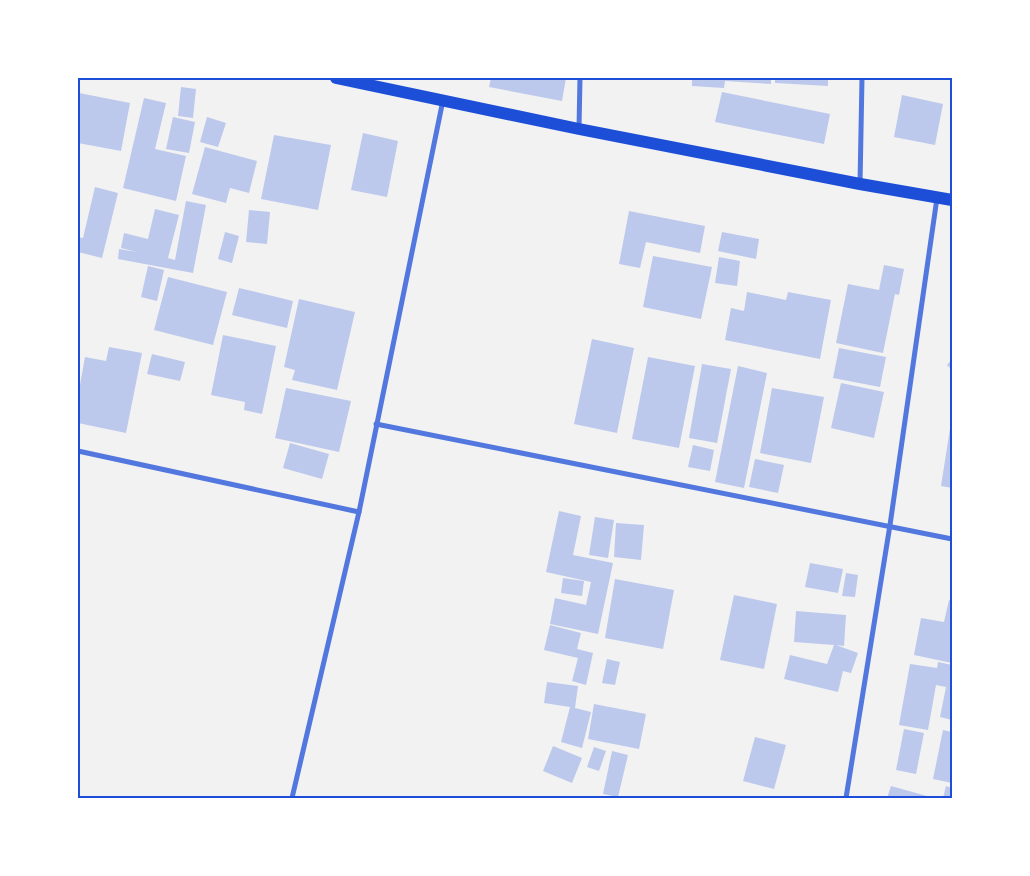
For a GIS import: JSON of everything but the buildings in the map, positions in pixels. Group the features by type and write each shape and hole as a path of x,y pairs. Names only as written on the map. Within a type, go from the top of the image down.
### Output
{"main road":[{"path":"336,78 578,129 952,200"}],"street":[{"path":"578,129 580,78"},
{"path":"860,184 862,78"},
{"path":"292,798 359,512 443,100"},
{"path":"846,798 890,525 937,198"},
{"path":"376,424 890,525 952,539"},
{"path":"78,450 359,512"}]}
